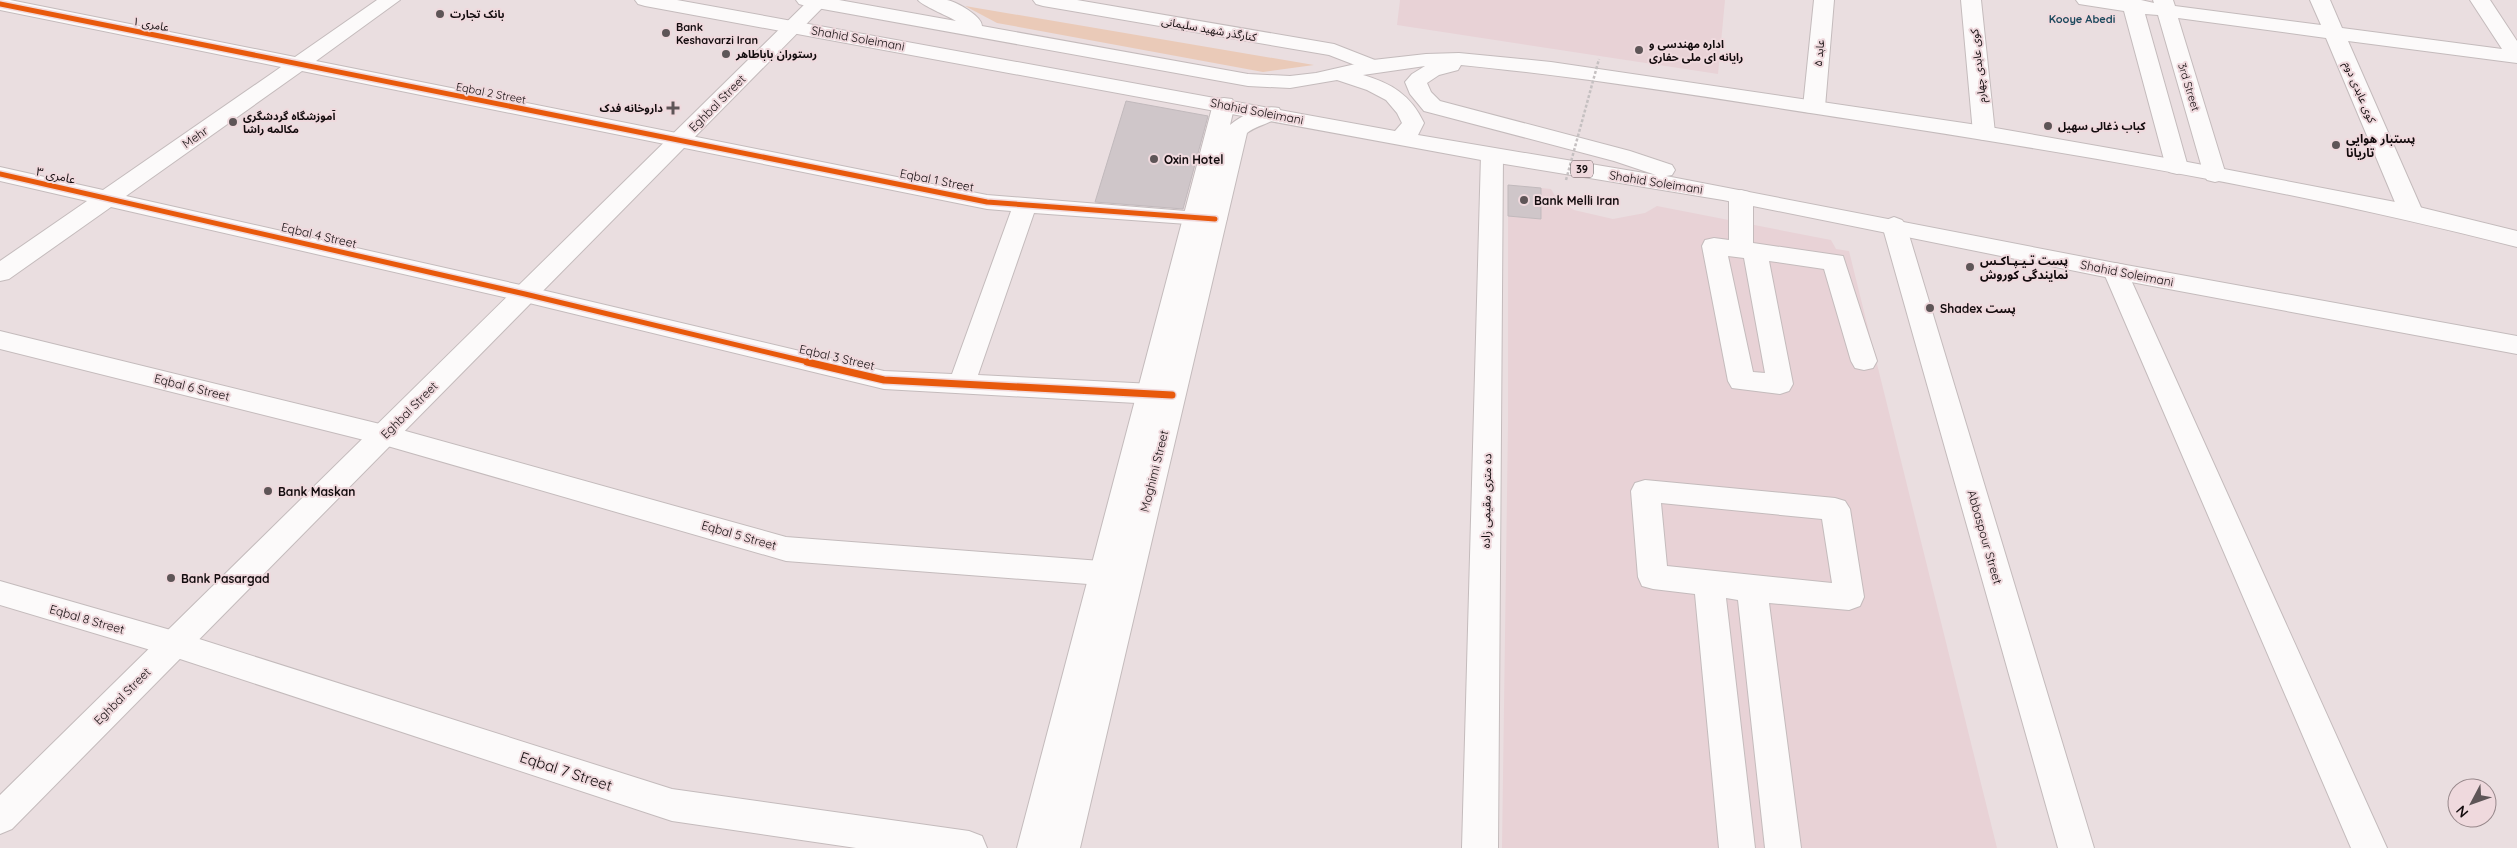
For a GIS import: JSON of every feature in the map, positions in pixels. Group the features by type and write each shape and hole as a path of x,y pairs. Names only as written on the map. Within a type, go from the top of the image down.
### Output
{"main road":[{"name":"Mehr","path":"0,273 390,0"},
{"name":"Shahid Soleimani","path":"645,0 1492,154 1732,195 1894,225 2115,271 2517,345"},
{"path":"928,0 950,8 987,33"},
{"name":"کنارگذر شهید سلیمانی","path":"1043,0 1334,50 1373,66"},
{"name":"عابد ۵","path":"1814,106 1824,0"},
{"name":"کوی عابدی چهارم","path":"1971,0 1984,133"},
{"path":"2086,0 2167,3 2514,52"},
{"name":"کوی عابدی دوم","path":"2320,0 2411,212"},
{"path":"2480,0 2514,52"},
{"name":"Eghbal Street","path":"0,818 794,26 812,1"},
{"path":"812,1 1248,80 1290,82 1373,66 1426,60 1459,59 1492,64 1551,68 1814,106 1984,133 2177,167 2411,212 2517,239"},
{"path":"2132,3 2177,167"},
{"name":"3rd Street","path":"2167,3 2215,175"},
{"name":"عامری ۱","path":"0,4 299,64"},
{"name":"Eqbal 2 Street","path":"299,64 679,141"},
{"path":"1492,64 1458,65 1433,70 1421,76 1416,82 1422,94 1432,106 1622,156 1732,195 1748,250 1780,384 1741,381 1714,246 1748,250 1834,262 1864,361"},
{"path":"1337,74 1372,84 1405,105 1413,123 1407,134 1398,137"},
{"name":"Moghimi Street","path":"1062,848 1117,574 1205,218 1224,104"},
{"name":"Moghimi Street","path":"1205,218 1237,130 1247,122 1270,113"},
{"name":"Eqbal 1 Street","path":"679,141 988,202 1205,218"},
{"name":"ده متری مقیمی زاده","path":"1480,848 1492,154"},
{"name":"عامری ۳","path":"0,174 107,198"},
{"name":"Eqbal 4 Street","path":"107,198 525,294"},
{"path":"962,384 1025,204"},
{"name":"Abbaspour Street","path":"1894,225 2076,848"},
{"path":"2115,271 2369,848"},
{"name":"Eqbal 3 Street","path":"525,294 884,380 1161,394"},
{"name":"Eqbal 6 Street","path":"0,340 384,435"},
{"name":"Eqbal 5 Street","path":"384,435 786,549 1117,574"},
{"path":"1645,491 1835,509 1849,597 1752,589 1653,577 1645,491"},
{"name":"Moghimi Street","path":"1035,848 1117,574"},
{"path":"1708,584 1737,848"},
{"path":"1752,589 1783,848"},
{"name":"Eqbal 8 Street","path":"0,593 174,644"},
{"name":"Eqbal 7 Street","path":"174,644 672,805 969,848"}],"path":[{"path":"1566,180 1599,59"}],"shaded area":[{"name":"اداره مهندسی و رایانه ای ملی حفاری","path":"1400,0 1725,0 1718,74 1397,25"},
{"path":"965,6 1314,65 1263,72 997,23"},
{"path":"1541,188 1551,189 1557,199 1574,210 1613,219 1645,213 1657,206 1831,240 1836,249 1849,251 1997,848 1502,848 1508,424 1508,216 1541,219"}],"building":[{"name":"Oxin Hotel","path":"1126,101 1208,116 1183,209 1095,202"},
{"path":"1508,185 1541,188 1541,219 1508,216"}],"cycle path":[{"path":"0,4 987,202 1215,219"},
{"path":"0,174 525,294 884,380 1172,395"}],"place":[{"name":"بانک تجارت","path":"440,14"},
{"name":"Bank Keshavarzi Iran","path":"666,33"},
{"name":"اداره مهندسی و رایانه ای ملی حفاری","path":"1639,50"},
{"name":"رستوران باباطاهر","path":"726,54"},
{"name":"داروخانه فدک","path":"673,108"},
{"name":"آموزشگاه گردشگری مکالمه راشا","path":"233,122"},
{"name":"کباب ذغالی سهیل","path":"2048,126"},
{"name":"پستبار هوایی تاریانا","path":"2336,145"},
{"name":"Oxin Hotel","path":"1154,159"},
{"name":"Bank Melli Iran","path":"1524,200"},
{"name":"پست تـیـپـاکـس نمایندگی کوروش","path":"1970,267"},
{"name":"Shadex پست","path":"1930,308"},
{"name":"Bank Maskan","path":"268,491"},
{"name":"Bank Pasargad","path":"171,578"}],"district":[{"name":"Kooye Abedi","path":"2082,19"}]}
